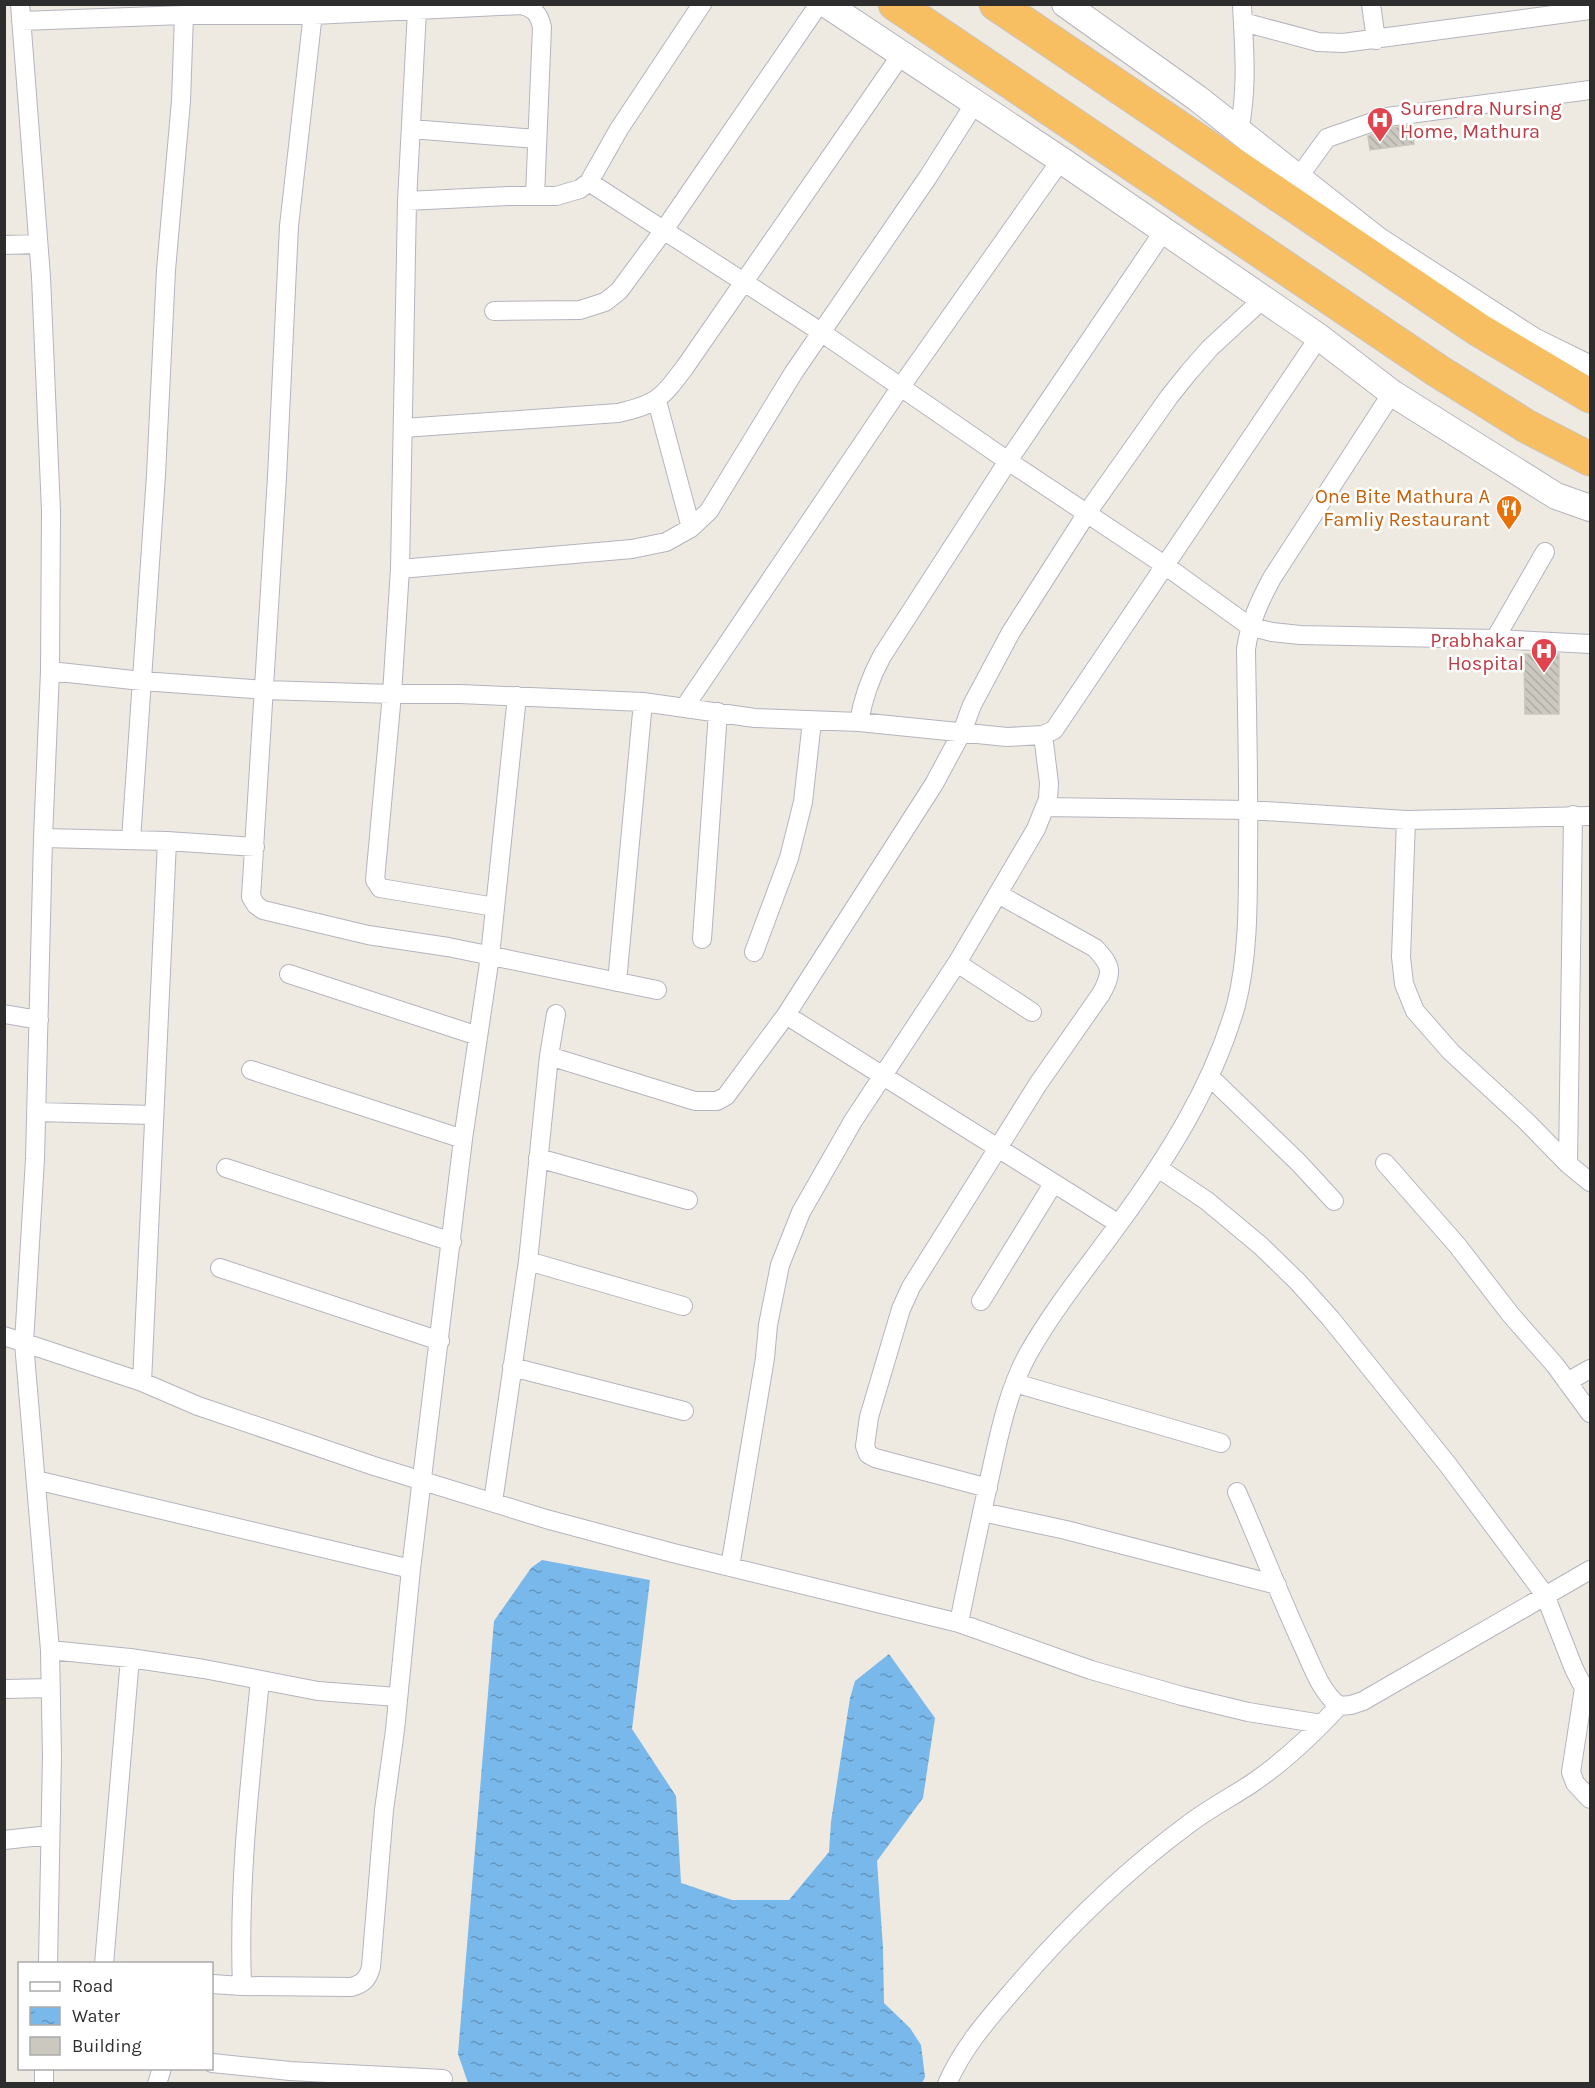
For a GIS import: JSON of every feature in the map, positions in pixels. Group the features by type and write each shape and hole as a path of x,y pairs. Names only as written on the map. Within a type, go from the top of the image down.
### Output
{"highway":[{"path":"895,4 1438,371 1526,426 1590,459"},
{"path":"996,4 1479,330 1590,396"}],"street":[{"path":"407,201 569,193 589,183 626,119 702,4"},
{"path":"494,311 580,310 605,302 619,291 631,278 819,4"},
{"path":"826,4 901,56 1061,160 1319,337 1392,393 1556,496 1590,508"},
{"path":"1065,4 1197,98 1377,240 1533,341 1590,369"},
{"path":"1371,4 1376,39"},
{"path":"48,1962 50,1650 24,1342 33,1209 50,671 49,449 38,244 20,13 108,11 184,15 314,10 417,10 521,5 530,7 536,12 542,27 535,196"},
{"path":"1239,131 1245,103 1246,82 1242,13 1318,42 1343,43 1568,9 1590,10"},
{"path":"314,10 289,226 278,477 251,897 263,910 328,926 657,990"},
{"path":"417,10 407,201 400,569 392,694 375,880 381,888 495,907"},
{"path":"131,840 156,475 166,270 181,101 184,15"},
{"path":"403,428 618,413 657,401 685,368 901,56"},
{"path":"1298,178 1327,138 1387,117 1590,90"},
{"path":"400,569 632,549 666,542 692,528 708,511 723,489 821,332 922,186 975,103"},
{"path":"411,129 537,139"},
{"path":"684,708 900,388 1061,160"},
{"path":"589,183 821,332 900,388 1166,566 1249,626 1272,632 1300,635 1495,639 1590,644"},
{"path":"859,723 863,699 882,656 1008,461 1163,232"},
{"path":"4,245 38,244"},
{"path":"549,1056 694,1101 717,1101 726,1096 786,1015 905,832 962,732 972,705 1011,632 1087,513 1182,381 1210,348 1262,300"},
{"path":"50,671 142,681 265,690 460,694 643,702 755,718 859,723 1007,737 1043,735 1054,730 1319,337"},
{"path":"959,1623 999,1432 1027,1357 1045,1327 1158,1168 1210,1077 1236,1003 1248,899 1246,649 1249,626 1258,603 1272,578 1392,393"},
{"path":"657,401 692,528"},
{"path":"1495,639 1545,552"},
{"path":"213,1984 351,1987 362,1984 369,1976 373,1953 384,1810 395,1730 411,1569 463,1139 490,956 517,696"},
{"path":"617,982 643,702"},
{"path":"702,939 718,712"},
{"path":"754,952 789,858 801,812 812,722"},
{"path":"729,1567 765,1358 768,1325 780,1265 789,1239 809,1196 881,1076 957,963 1036,829 1046,807 1048,783 1043,735"},
{"path":"1046,807 1249,810 1406,820 1582,816 1568,1164"},
{"path":"1406,820 1401,957 1404,984 1415,1011 1451,1052 1527,1122 1568,1164 1590,1182"},
{"path":"43,838 167,841 255,847"},
{"path":"142,1382 167,841"},
{"path":"988,1488 874,1458 868,1454 865,1436 897,1320 911,1287 1038,1084 1108,982 1110,970 1106,959 1095,948 998,894"},
{"path":"957,963 1032,1012"},
{"path":"289,974 478,1036"},
{"path":"4,1014 39,1020"},
{"path":"493,1502 528,1261 549,1056 556,1014"},
{"path":"786,1015 1119,1224"},
{"path":"251,1070 463,1139"},
{"path":"1210,1077 1299,1163 1334,1201"},
{"path":"36,1112 153,1115"},
{"path":"538,1158 688,1200"},
{"path":"1385,1163 1457,1245 1590,1413"},
{"path":"226,1168 452,1242"},
{"path":"1158,1168 1207,1201 1298,1282 1389,1391 1545,1595 1574,1669 1587,1690 1571,1772 1575,1783 1590,1799"},
{"path":"981,1301 1053,1184"},
{"path":"528,1261 683,1306"},
{"path":"220,1268 440,1341"},
{"path":"4,1336 142,1382 198,1406 422,1482 546,1519 729,1567 959,1623 1091,1670 1182,1696 1248,1712 1322,1724"},
{"path":"512,1367 684,1411"},
{"path":"1567,1382 1590,1369"},
{"path":"1016,1383 1221,1443"},
{"path":"36,1480 411,1569"},
{"path":"1237,1492 1321,1684 1330,1699 1339,1706"},
{"path":"982,1512 1066,1530 1277,1586"},
{"path":"947,2084 973,2037 1043,1955 1131,1870 1191,1822 1252,1783 1295,1751 1339,1706 1363,1701 1590,1570"},
{"path":"50,1650 130,1658 204,1669 318,1691 397,1697"},
{"path":"104,1962 130,1658"},
{"path":"242,1986 243,1856 260,1680"},
{"path":"4,1689 51,1688"},
{"path":"4,1840 50,1835"},
{"path":"213,2062 289,2077 417,2081 443,2079"}],"water":[{"path":"542,1560 650,1580 632,1729 676,1796 681,1883 732,1900 789,1900 829,1852 831,1822 850,1698 855,1681 889,1654 935,1718 923,1798 877,1861 884,2003 910,2028 921,2045 925,2077 922,2083 468,2083 458,2054 494,1621 531,1568"}],"building":[{"path":"1411,125 1414,144 1370,150 1368,136 1390,128"},
{"path":"1524,654 1559,654 1559,714 1525,714"}],"place":[{"name":"Surendra Nursing Home, Mathura","path":"1380,143"},
{"name":"One Bite Mathura A Famliy Restaurant","path":"1509,531"},
{"name":"Prabhakar Hospital","path":"1544,674"}]}
